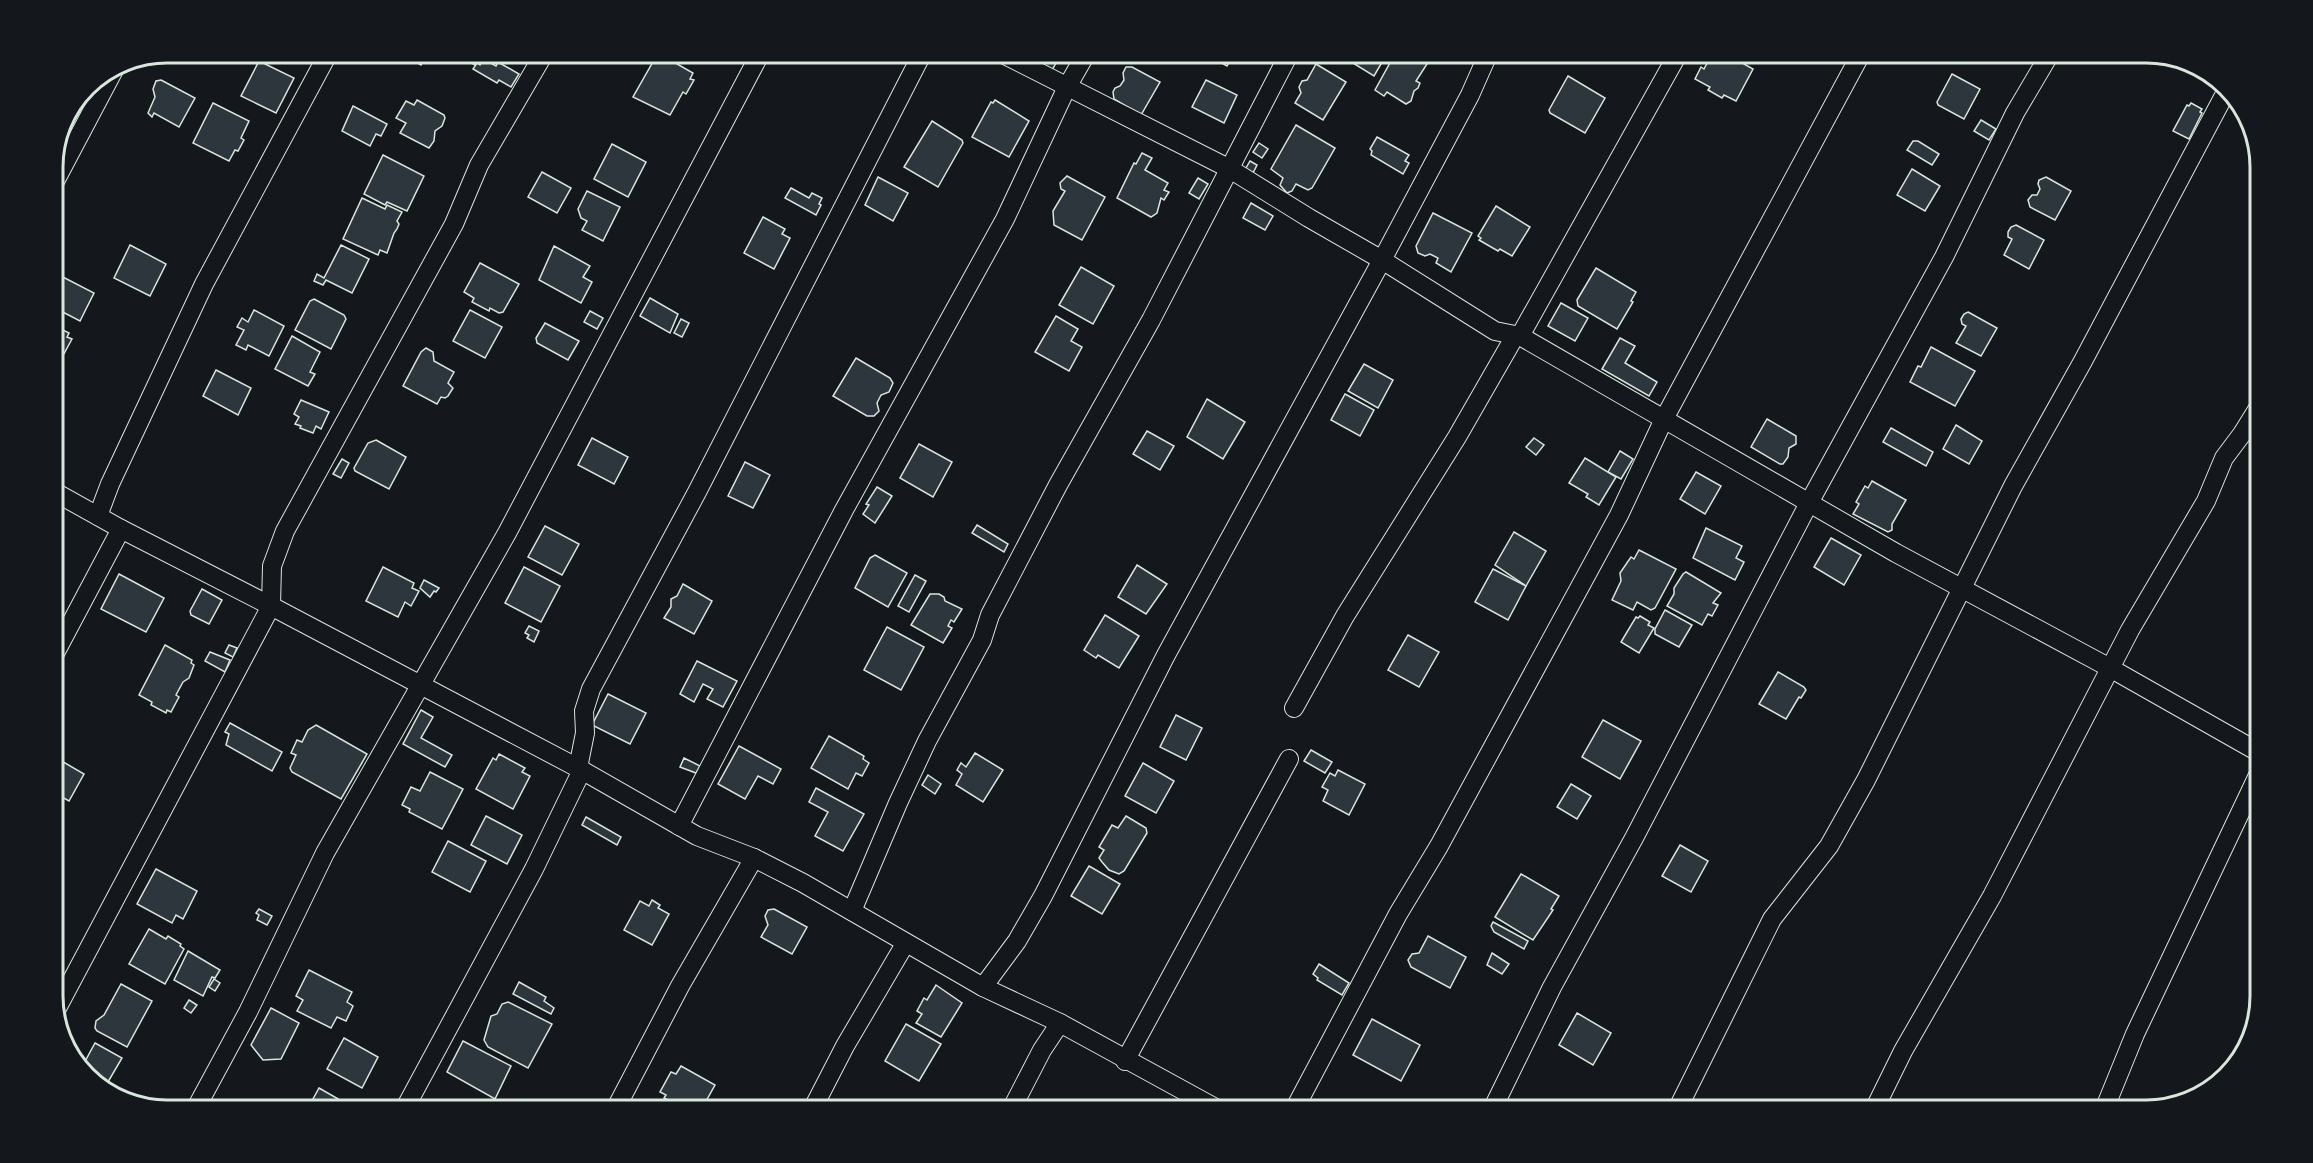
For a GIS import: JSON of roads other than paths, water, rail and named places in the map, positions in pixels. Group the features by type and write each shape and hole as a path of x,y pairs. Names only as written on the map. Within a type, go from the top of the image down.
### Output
{"street":[{"path":"98,516 110,484 204,284 322,63"},
{"path":"63,999 271,606 272,566 285,531 456,220 479,165 539,63"},
{"path":"200,1100 248,1012 325,853 507,533 755,63"},
{"path":"410,1100 534,869 580,769 585,733 584,711 591,689 697,492 917,63"},
{"path":"1020,63 1230,169 1495,331 1518,336 1810,501 1896,553 2110,668 2250,747"},
{"path":"679,825 844,510 1005,219 1067,87 1081,63"},
{"path":"852,912 903,792 927,741 982,640 990,615 1058,485 1151,320 1284,63"},
{"path":"982,987 1017,941 1043,896 1166,655 1382,260 1470,95 1484,63"},
{"path":"1294,708 1346,616 1518,336 1673,63"},
{"path":"1299,1100 1398,914 1439,846 1619,515 1664,419 1856,63"},
{"path":"1497,1100 1552,987 1634,838 1810,501 1944,257 2015,113 2045,63"},
{"path":"63,165 107,83"},
{"path":"1682,1100 1772,920 1829,846 1866,780 2013,486 2083,361 2223,97"},
{"path":"1879,1100 1903,1051 1992,896 2110,668 2205,501 2224,458 2250,421"},
{"path":"63,497 580,769 697,836 754,858 982,987 1060,1023 1188,1100"},
{"path":"63,638 121,529"},
{"path":"1125,1061 1289,759"},
{"path":"2108,1100 2135,1034 2250,792"},
{"path":"620,1100 680,986 754,858"},
{"path":"817,1100 845,1046 905,944"},
{"path":"1016,1100 1042,1050 1060,1023"}]}
